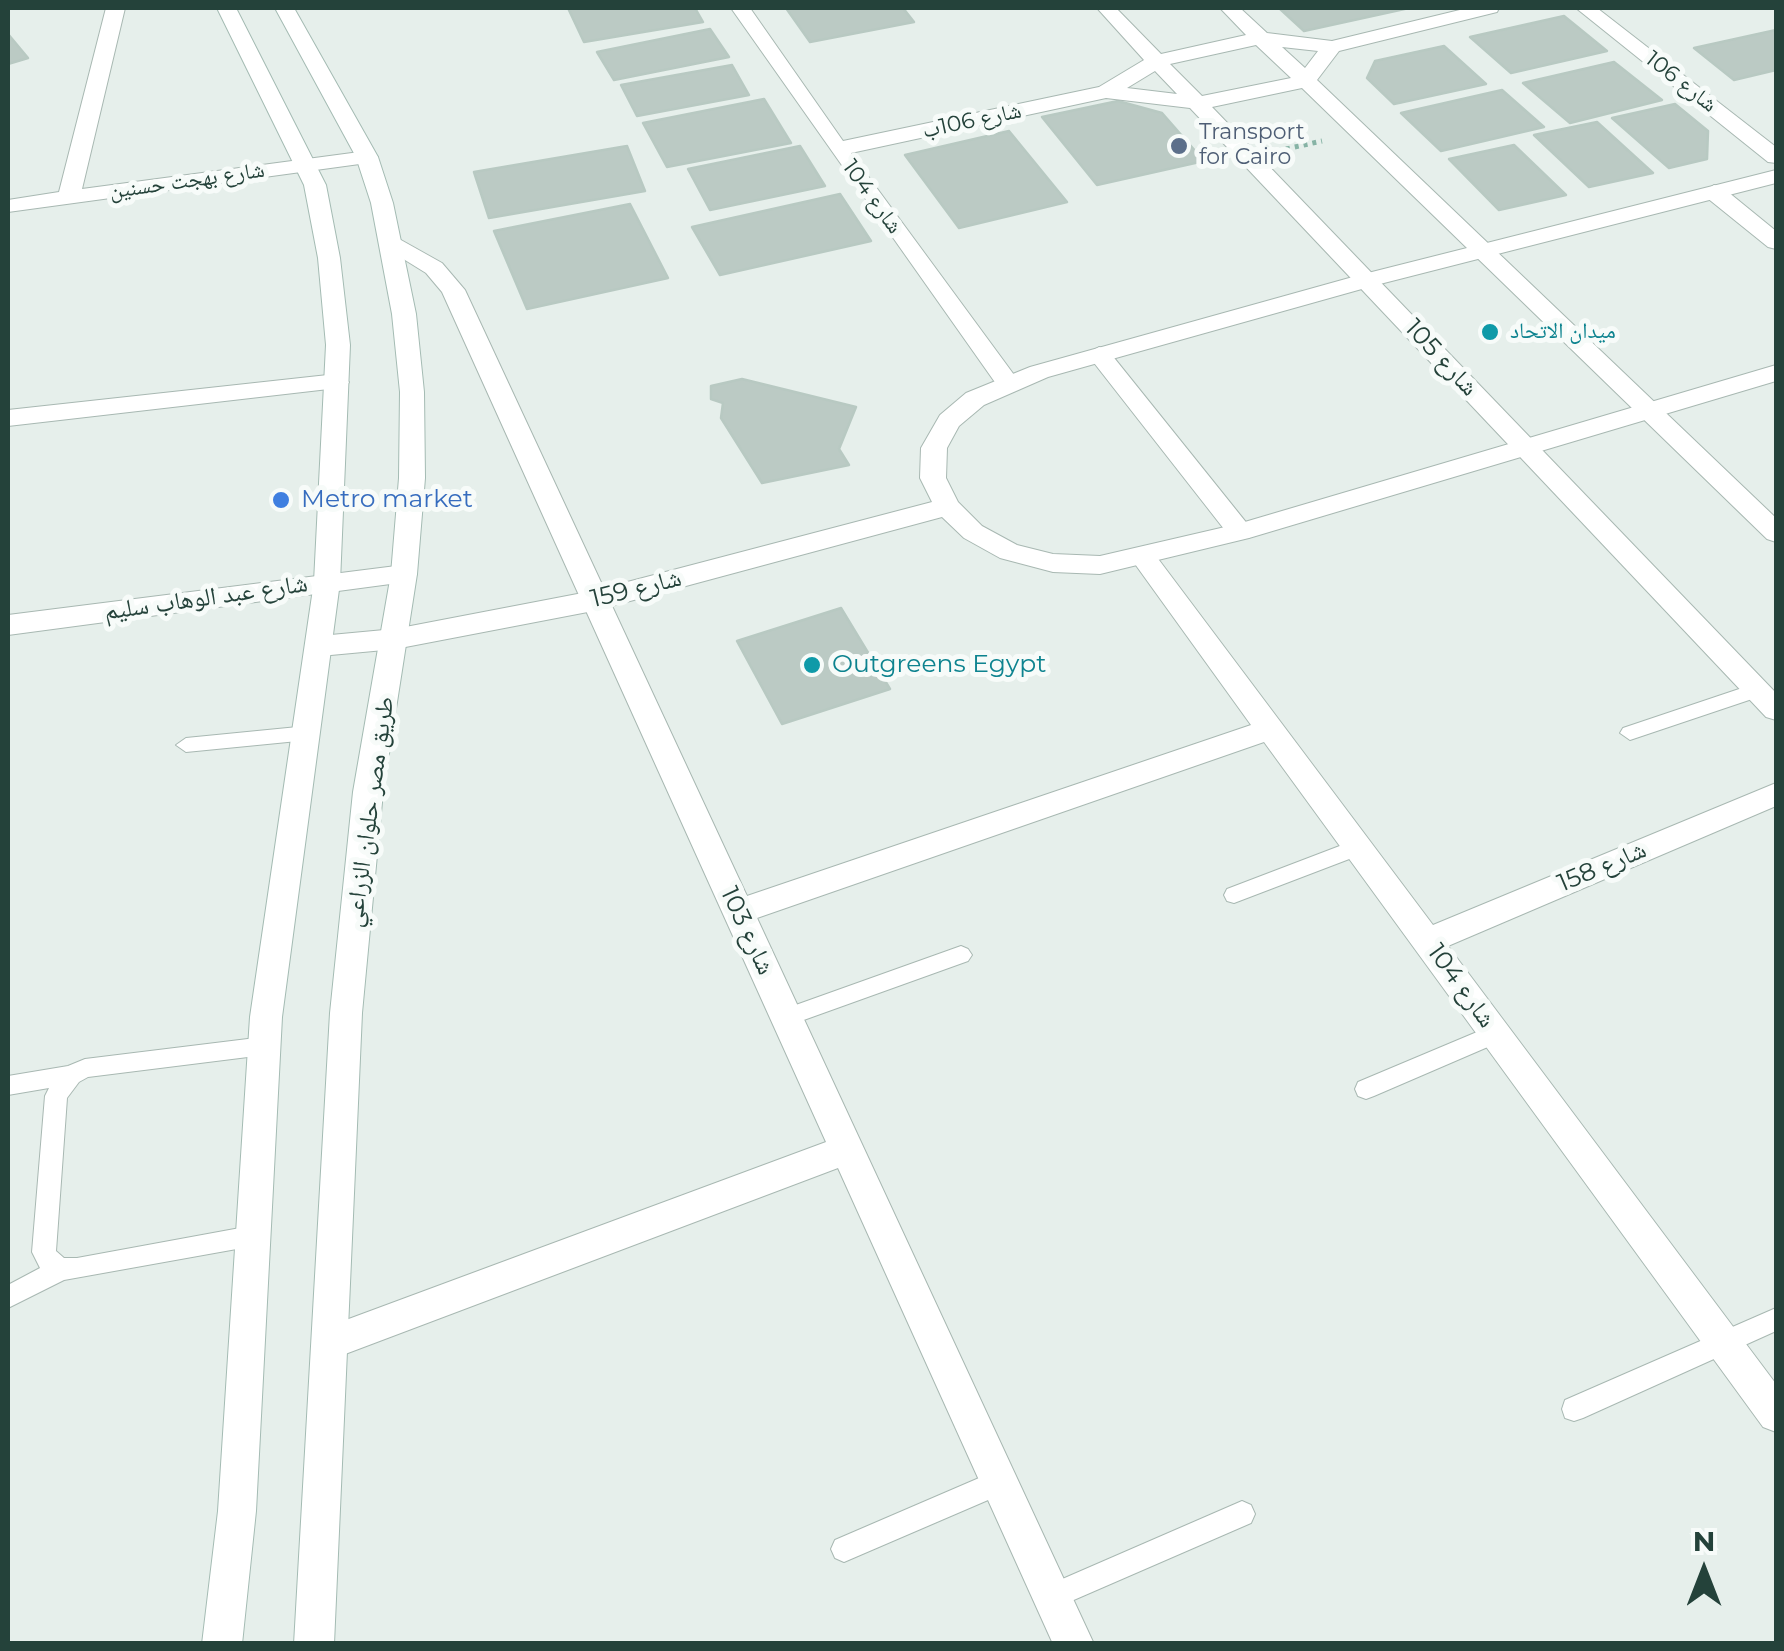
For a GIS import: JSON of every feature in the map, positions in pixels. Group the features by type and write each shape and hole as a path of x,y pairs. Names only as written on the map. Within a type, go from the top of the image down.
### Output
{"street":[{"path":"69,197 115,8"},
{"path":"222,1644 237,1511 264,1046 320,646 337,382 329,258 314,185 226,8"},
{"name":"طريق مصر حلوان الزراعي","path":"284,8 367,157 392,242 412,392 412,478 404,574 368,792 356,897 341,1103 314,1644"},
{"name":"شارع 104","path":"741,8 1008,383"},
{"name":"شارع 105","path":"1106,8 1776,710"},
{"path":"1229,8 1653,410 1776,533"},
{"path":"1260,38 1332,47 1490,8"},
{"name":"شارع 106","path":"1584,8 1776,158"},
{"name":"شارع 106ب","path":"1106,92 1159,60 1260,38"},
{"path":"1305,80 1332,47"},
{"name":"شارع 106ب","path":"838,149 1106,92 1199,103 1305,80"},
{"name":"شارع بهجت حسنين","path":"8,206 367,157"},
{"path":"1776,178 1368,280 1008,383 974,399 949,421 934,448 933,478 946,506 972,532 1009,552 1069,564 1100,565 1144,558 1240,532 1776,373"},
{"path":"1714,192 1776,242"},
{"name":"شارع 103","path":"392,242 434,268 454,290 1074,1644"},
{"path":"1099,354 1240,532"},
{"path":"8,418 337,382"},
{"name":"شارع 159","path":"320,646 396,639 593,600 946,506"},
{"name":"شارع 104","path":"1144,558 1776,1414"},
{"name":"شارع عبد الوهاب سليم","path":"8,625 404,574"},
{"path":"738,912 1271,729"},
{"name":"شارع 158","path":"1427,940 1776,794"},
{"path":"332,1342 846,1150"}],"lane":[{"path":"1630,733 1757,690"},
{"path":"186,745 308,733"},
{"path":"1234,895 1358,847"},
{"path":"787,1017 962,955"},
{"path":"1366,1089 1496,1033"},
{"path":"8,1084 72,1075 85,1068 264,1046"},
{"path":"62,1268 50,1262 44,1252 56,1096 72,1075"},
{"path":"8,1297 62,1268 250,1238"},
{"path":"1574,1409 1776,1319"},
{"path":"844,1550 1000,1482"},
{"path":"1053,1596 1242,1514"}],"path":[{"path":"1250,157 1360,133"}],"building":[{"path":"568,8 695,8 703,22 584,42"},
{"path":"786,8 903,8 914,22 810,42"},
{"path":"1279,8 1409,8 1304,31"},
{"path":"1564,16 1607,51 1511,73 1470,37"},
{"path":"710,29 729,57 614,80 597,52"},
{"path":"1776,30 1776,70 1734,80 1694,48"},
{"path":"8,34 28,58 8,64"},
{"path":"1444,46 1486,84 1394,104 1367,78 1375,61"},
{"path":"1614,62 1662,100 1570,123 1523,83"},
{"path":"732,65 749,95 637,116 621,85"},
{"path":"1502,90 1544,127 1441,151 1401,113"},
{"path":"764,99 791,143 667,167 643,123"},
{"path":"1118,101 1162,113 1204,161 1097,185 1042,117"},
{"path":"1675,104 1708,131 1707,159 1669,168 1612,118"},
{"path":"1597,122 1653,173 1589,187 1534,135"},
{"path":"1009,131 1067,202 959,228 905,155"},
{"path":"1514,145 1566,195 1499,210 1449,159"},
{"path":"627,146 645,191 489,218 474,172"},
{"path":"800,146 825,186 710,210 688,169"},
{"path":"840,194 871,241 720,275 692,227"},
{"path":"630,204 668,278 527,309 494,231"},
{"path":"742,379 856,407 839,449 849,465 762,483 721,418 723,403 711,399 711,386"},
{"name":"Outgreens Egypt","path":"841,608 890,689 782,724 737,641"}],"place":[{"name":"Transport for Cairo","path":"1179,146"},
{"name":"ميدان الاتحاد","path":"1490,332"},
{"name":"Metro market","path":"281,500"},
{"name":"Outgreens Egypt","path":"812,665"}]}
